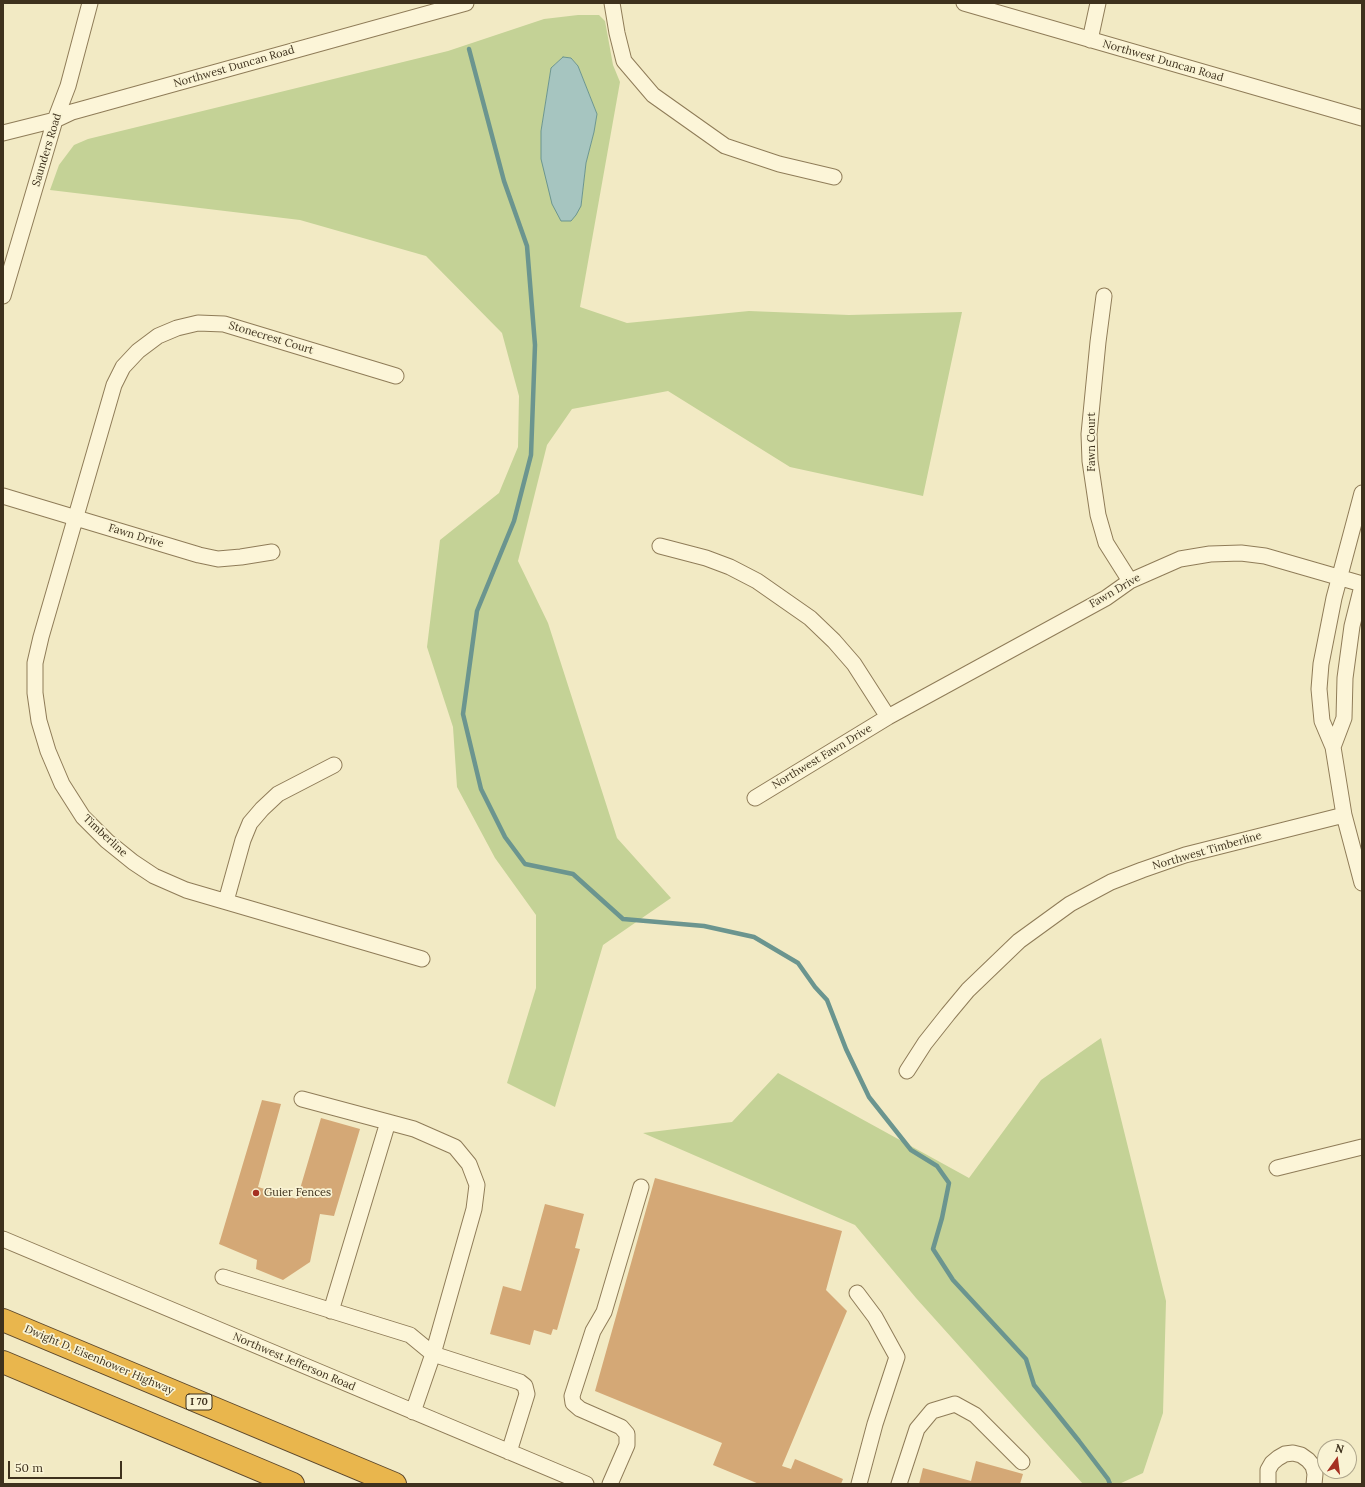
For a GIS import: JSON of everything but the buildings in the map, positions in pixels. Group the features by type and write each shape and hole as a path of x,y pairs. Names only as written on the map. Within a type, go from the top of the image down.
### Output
{"highway":[{"name":"Dwight D. Eisenhower Highway","path":"3,1320 395,1484"},
{"path":"3,1362 294,1484"}],"street":[{"name":"Saunders Road","path":"3,296 55,120 68,86 90,3"},
{"name":"Northwest Duncan Road","path":"3,133 55,120 72,112 466,3"},
{"path":"612,3 624,61 653,95 726,146 779,164 834,177"},
{"name":"Northwest Duncan Road","path":"964,3 1362,118"},
{"path":"1090,40 1098,3"},
{"name":"Fawn Court","path":"1104,296 1089,434 1090,461 1098,515 1106,543 1130,581"},
{"name":"Stonecrest Court","path":"75,518 114,385 123,367 138,351 158,336 177,328 198,323 224,324 396,376"},
{"path":"1362,492 1338,577 1321,664 1319,689 1322,721 1333,747 1344,815 1362,883"},
{"name":"Fawn Drive","path":"3,496 205,556 218,558 241,557 272,552"},
{"name":"Timberline","path":"75,518 41,637 36,663 36,700 39,721 48,751 62,784 83,817 107,841 133,862 154,876 186,890 422,959"},
{"path":"660,546 706,558 730,567 758,581 810,618 834,641 854,664 888,717"},
{"name":"Fawn Drive","path":"888,717 1106,598 1130,581 1180,559 1210,554 1234,553 1265,556 1362,585"},
{"path":"1333,747 1344,718 1345,678 1352,626 1362,585"},
{"name":"Northwest Fawn Drive","path":"755,798 888,717"},
{"path":"226,901 243,840 250,823 278,794 334,765"},
{"name":"Northwest Timberline","path":"907,1071 925,1043 968,990 1019,941 1070,904 1111,882 1185,855 1344,815"},
{"path":"302,1099 414,1129 455,1147 469,1164 476,1185 474,1208 433,1354 413,1412"},
{"path":"331,1311 388,1122"},
{"path":"1277,1168 1362,1147"},
{"path":"610,1484 627,1445 627,1434 621,1427 580,1409 573,1403 572,1396 593,1331 604,1312 641,1187"},
{"name":"Northwest Jefferson Road","path":"3,1239 586,1484"},
{"path":"223,1277 410,1335 433,1354 520,1382 525,1386 527,1394 509,1452"},
{"path":"857,1292 875,1317 897,1357 875,1424 859,1484"},
{"path":"899,1484 917,1429 932,1411 955,1404 975,1415 1022,1462"},
{"path":"1268,1484 1268,1470 1272,1463 1285,1454 1293,1453 1301,1455 1313,1466 1317,1483"}],"green space":[{"path":"578,15 599,15 605,21 613,65 620,82 580,307 627,323 749,311 849,315 962,312 923,496 790,467 668,391 572,409 547,445 518,561 548,623 617,838 671,898 603,945 555,1107 507,1083 536,988 536,915 495,858 457,787 453,727 427,647 440,540 499,493 518,447 519,396 502,333 426,256 300,220 50,190 59,165 74,145 88,139 448,51 544,19","holes":["563,57 571,58 578,66 597,114 586,163 581,206 541,131 551,68"]},
{"path":"1101,1038 1166,1301 1163,1413 1143,1473 1119,1484 1083,1484 916,1298 855,1225 643,1133 732,1122 778,1073 969,1178 1041,1080"}],"water":[{"path":"563,57 571,58 578,66 597,114 586,163 581,206 571,221 561,221 552,204 541,159 541,131 551,68"}],"waterway":[{"path":"469,49 504,181 527,246 535,345 531,455 514,521 477,611 463,714 481,789 505,837 525,864 573,874 623,919 704,926 754,937 798,963 815,987 827,1000 846,1049 869,1097 911,1150 937,1166 949,1183 942,1218 933,1249 953,1280 1026,1359 1034,1385 1079,1441 1108,1479 1110,1484"}],"place":[{"name":"Guier Fences","path":"256,1193"}]}
